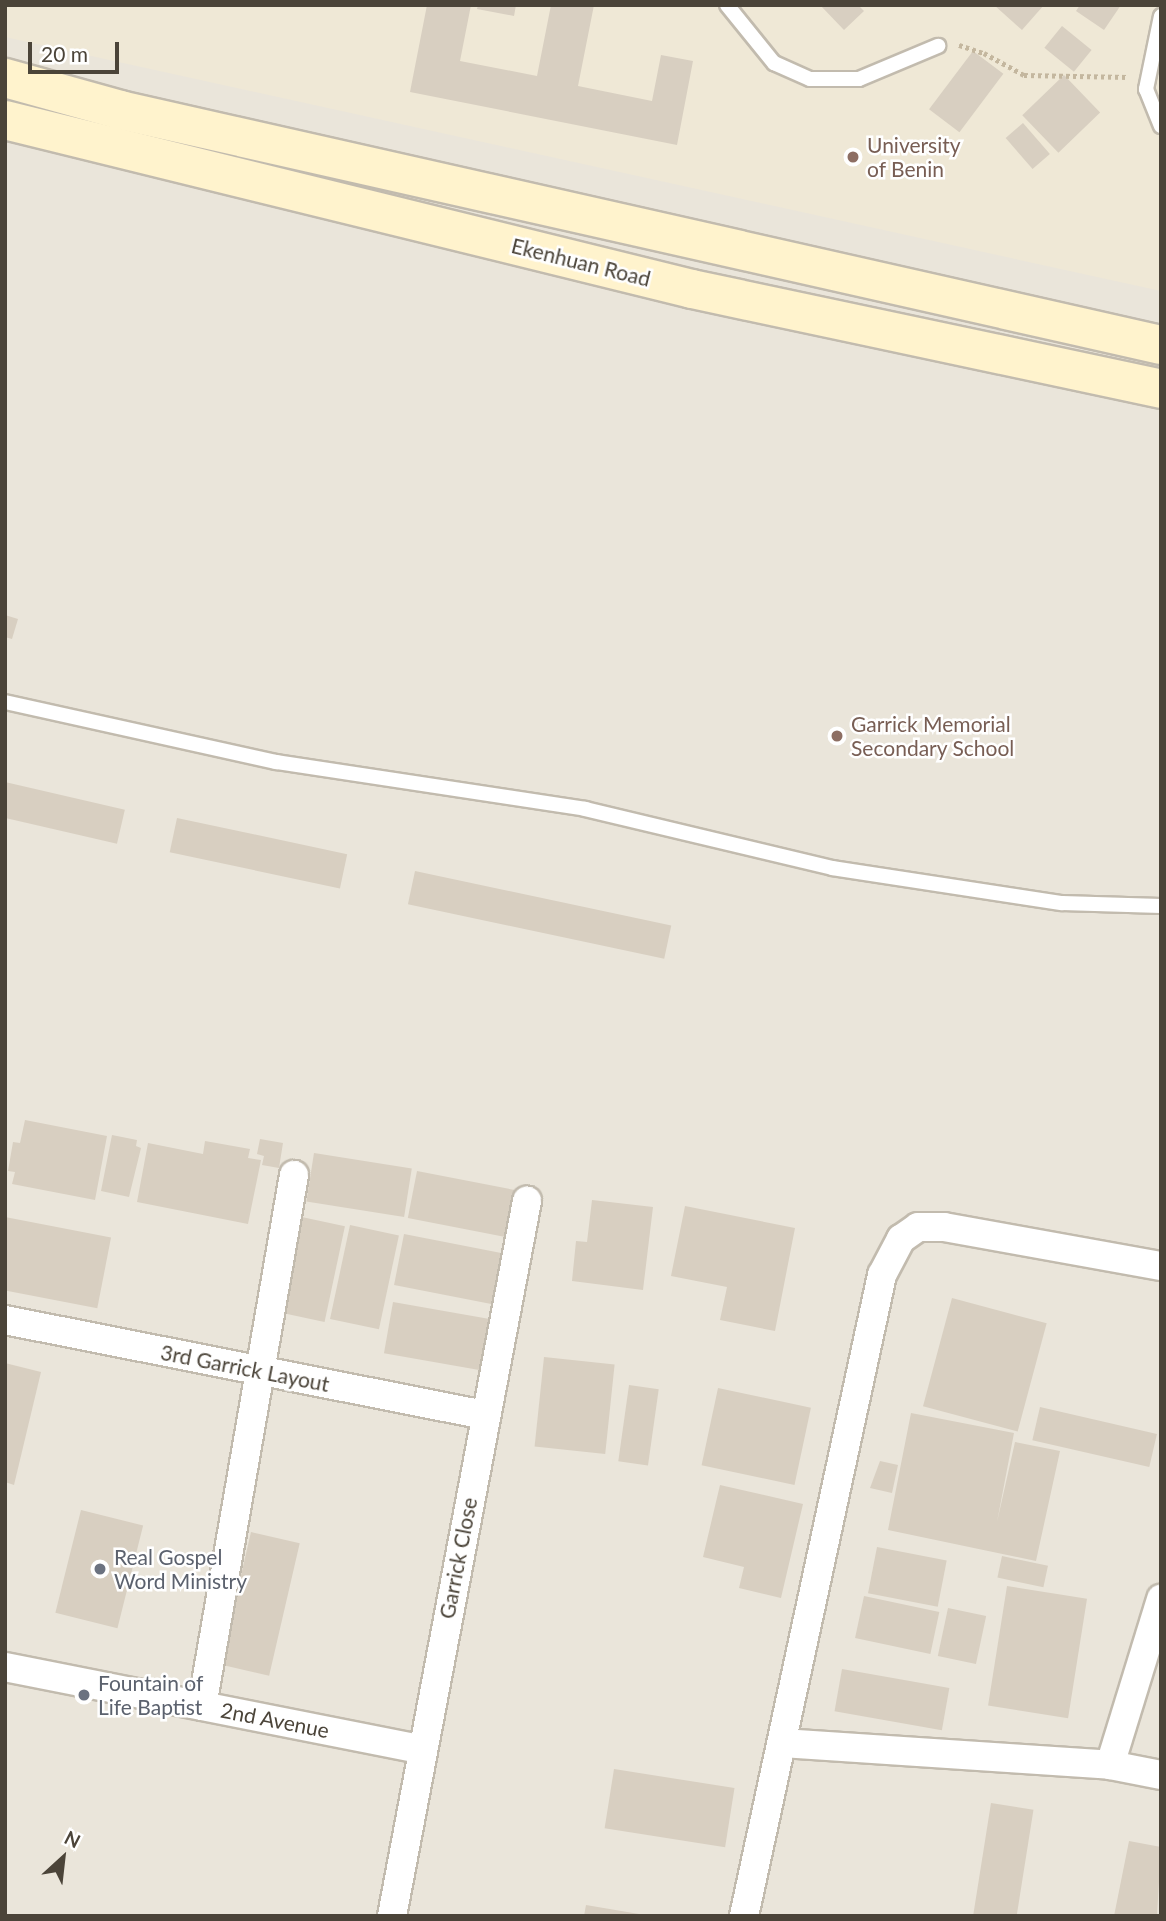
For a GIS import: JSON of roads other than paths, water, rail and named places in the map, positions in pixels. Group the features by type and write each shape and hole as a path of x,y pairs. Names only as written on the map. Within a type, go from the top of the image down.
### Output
{"main road":[{"path":"5,78 120,110 1161,345"},
{"name":"Ekenhuan Road","path":"5,120 692,289 1161,389"},
{"path":"1083,373 1095,332"}],"street":[{"path":"202,1706 294,1175"},
{"name":"Garrick Close","path":"392,1916 421,1749 527,1201"},
{"path":"744,1916 881,1275 901,1239 918,1227 944,1227 1161,1266"},
{"name":"3rd Garrick Layout","path":"5,1320 485,1415"},
{"path":"1110,1765 1161,1599"},
{"name":"2nd Avenue","path":"5,1667 421,1749"},
{"path":"782,1743 1110,1765 1161,1775"}],"lane":[{"path":"727,5 774,63 810,79 859,79 938,46"},
{"path":"1161,16 1146,89 1161,126"},
{"path":"5,702 276,762 586,809 832,868 1062,902 1161,906"}],"place":[{"name":"University of Benin","path":"853,157"},
{"name":"Garrick Memorial Secondary School","path":"837,736"},
{"name":"Real Gospel Word Ministry","path":"100,1569"},
{"name":"Fountain of Life Baptist","path":"84,1695"}]}
